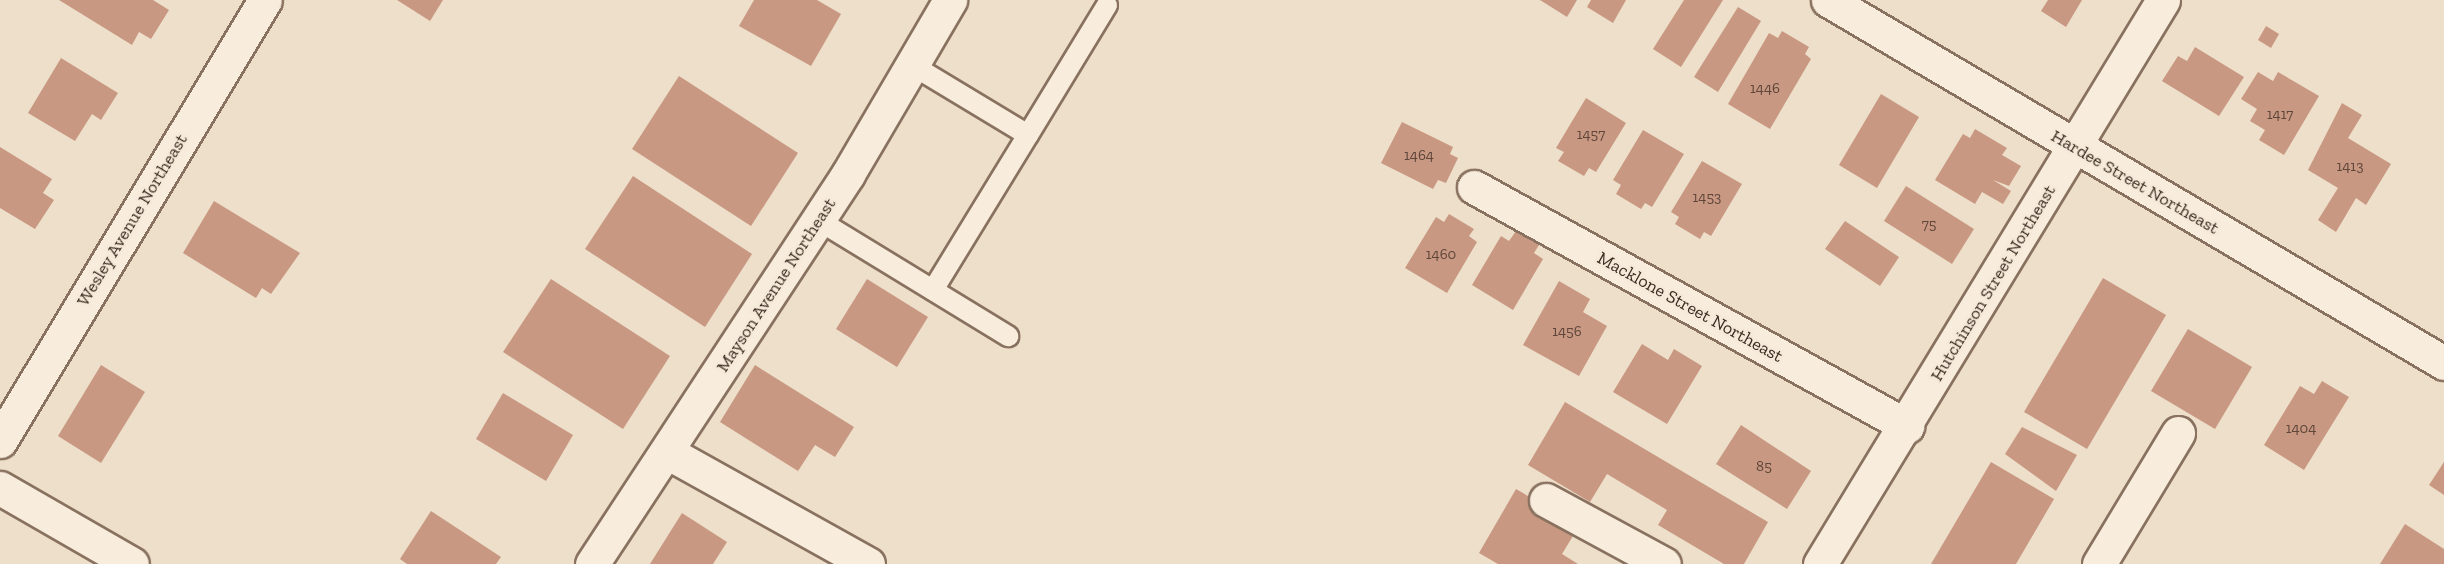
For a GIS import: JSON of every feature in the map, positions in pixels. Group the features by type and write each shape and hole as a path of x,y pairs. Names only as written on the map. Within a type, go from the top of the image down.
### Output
{"street":[{"name":"Wesley Avenue Northeast","path":"0,441 265,0"},
{"name":"Mayson Avenue Northeast","path":"592,564 818,220 950,0"},
{"name":"Hardee Street Northeast","path":"1828,0 2444,363"},
{"name":"Hutchinson Street Northeast","path":"1820,564 2163,0"},
{"name":"Macklone Street Northeast","path":"1474,187 1906,426"},
{"path":"2099,564 2178,433"},
{"path":"667,452 868,564"},
{"path":"0,488 132,564"},
{"path":"1546,500 1664,564"}],"lane":[{"path":"933,290 1107,5"},
{"path":"912,65 1028,135"},
{"path":"818,220 1008,336"}],"building":[{"path":"59,0 153,0 169,10 151,39 139,32 132,45"},
{"path":"397,0 443,0 430,21"},
{"path":"754,0 817,0 841,14 811,66 739,26"},
{"path":"1540,0 1577,0 1567,17"},
{"path":"1591,0 1626,0 1613,23 1587,7"},
{"path":"1684,0 1723,0 1681,67 1653,49"},
{"path":"2048,0 2082,0 2066,27 2041,11"},
{"path":"1738,7 1761,21 1718,92 1694,77"},
{"path":"2266,26 2279,34 2271,48 2258,40"},
{"path":"1782,31 1809,47 1805,54 1811,59 1770,129 1728,104 1769,33 1778,38"},
{"path":"2195,47 2244,77 2219,116 2162,81 2178,56 2187,61"},
{"path":"61,58 118,93 101,120 92,114 75,141 28,113"},
{"path":"2258,72 2273,81 2278,72 2319,96 2284,155 2259,140 2265,130 2250,121 2257,109 2241,99"},
{"path":"679,76 798,153 751,226 632,149"},
{"path":"1881,94 1919,117 1877,188 1839,165"},
{"path":"1586,98 1626,123 1596,172 1589,168 1584,176 1558,161 1564,152 1556,148"},
{"path":"2342,103 2362,115 2348,138 2391,164 2366,205 2356,198 2336,232 2318,220 2338,188 2308,170"},
{"path":"1402,122 1453,147 1450,154 1458,158 1446,183 1438,180 1433,189 1381,163"},
{"path":"1975,129 2007,148 2002,155 2021,166 2009,186 1993,180 2011,191 2003,204 1982,192 1975,204 1935,180 1963,134 1970,138"},
{"path":"1643,130 1684,154 1652,207 1645,203 1641,209 1616,194 1621,185 1613,180"},
{"path":"0,147 52,179 43,193 54,200 35,229 0,208"},
{"path":"1702,161 1742,184 1711,236 1704,232 1700,239 1675,224 1679,217 1671,212"},
{"path":"633,176 752,254 705,327 585,249"},
{"path":"1906,186 1974,229 1952,264 1884,221"},
{"path":"214,201 300,253 271,294 262,288 256,298 183,253"},
{"path":"1449,214 1474,229 1469,236 1477,242 1447,293 1405,268 1436,217 1444,222"},
{"path":"1845,221 1899,257 1880,286 1825,249"},
{"path":"1516,231 1539,245 1534,253 1543,259 1513,310 1472,285 1501,236 1509,241"},
{"path":"2103,278 2166,315 2087,449 2024,412"},
{"path":"551,279 670,356 623,429 503,352"},
{"path":"867,279 928,317 897,367 836,329"},
{"path":"1559,281 1590,299 1583,312 1607,326 1579,376 1523,345"},
{"path":"2188,329 2252,367 2215,429 2151,391"},
{"path":"1642,344 1668,360 1674,349 1702,366 1667,424 1613,392"},
{"path":"101,365 145,392 101,463 58,436"},
{"path":"755,365 854,427 835,457 815,445 798,471 720,422"},
{"path":"2322,381 2349,397 2304,470 2264,445 2300,386 2314,394"},
{"path":"503,393 573,435 546,481 476,439"},
{"path":"1565,402 1768,522 1744,564 1724,564 1658,525 1667,510 1607,474 1590,502 1528,465"},
{"path":"1741,425 1811,471 1787,509 1716,464"},
{"path":"2022,427 2077,455 2056,491 2005,454"},
{"path":"1991,462 2054,499 2016,564 1931,564"},
{"path":"2444,462 2444,495 2429,485"},
{"path":"1516,489 1579,526 1562,554 1578,564 1498,564 1479,553"},
{"path":"431,511 501,557 496,564 407,564 400,559"},
{"path":"682,513 727,542 713,564 650,564"},
{"path":"2405,524 2444,549 2444,564 2380,564"}]}
